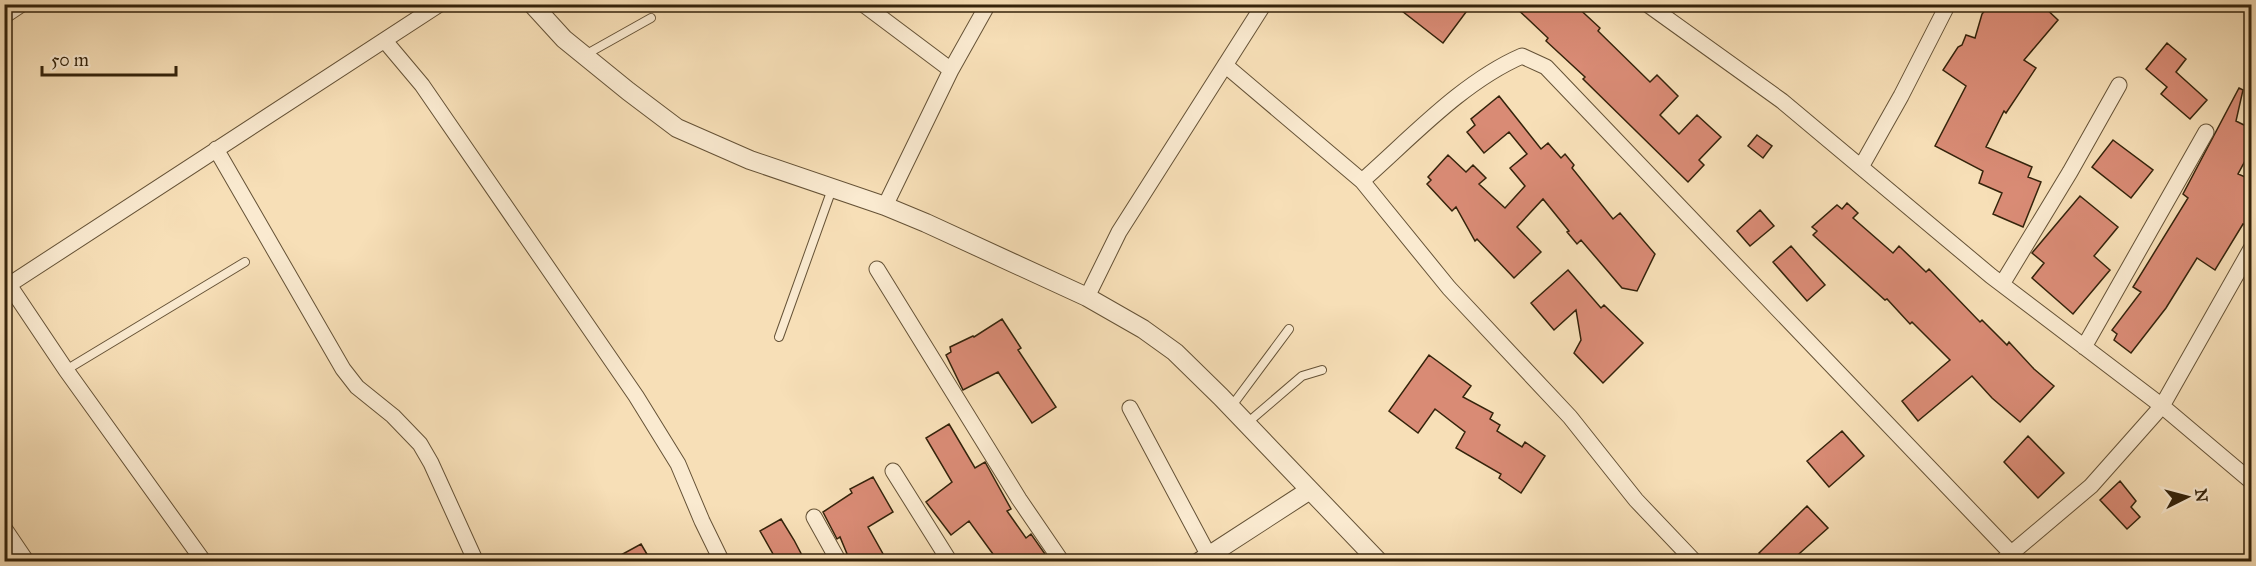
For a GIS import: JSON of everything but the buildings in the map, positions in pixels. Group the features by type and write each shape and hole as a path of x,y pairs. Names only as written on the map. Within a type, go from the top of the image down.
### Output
{"street":[{"path":"4,16 22,4"},
{"path":"204,561 7,287 440,4"},
{"path":"532,4 564,39 584,56 678,128 750,160 885,206 1087,297 1143,329 1175,352 1379,561"},
{"path":"863,4 951,70"},
{"path":"885,206 951,70 988,4"},
{"path":"1087,297 1119,232 1264,4"},
{"path":"1647,4 1782,101 2002,284 2162,406 2252,483"},
{"path":"1861,167 1901,96 1948,4"},
{"path":"385,41 422,85 636,396 678,464 722,561"},
{"path":"1362,181 1465,90 1500,66 1522,56 1546,67 2006,557 2091,486 2162,406 2252,248"},
{"path":"1225,65 1362,181 1449,288 1570,417 1636,500 1695,561"},
{"path":"2002,284 2070,172 2119,85"},
{"path":"2085,347 2206,132"},
{"path":"216,149 343,369 357,387 393,416 420,444 476,561"},
{"path":"877,268 1019,499 1062,561"},
{"path":"1130,408 1207,560 1310,490"},
{"path":"893,471 950,561"},
{"path":"814,517 839,561"},
{"path":"4,528 27,561"}],"lane":[{"path":"584,56 651,18"},
{"path":"779,337 832,189"},
{"path":"66,370 244,262"},
{"path":"1231,408 1289,329"},
{"path":"1246,424 1302,376 1322,370"}]}
